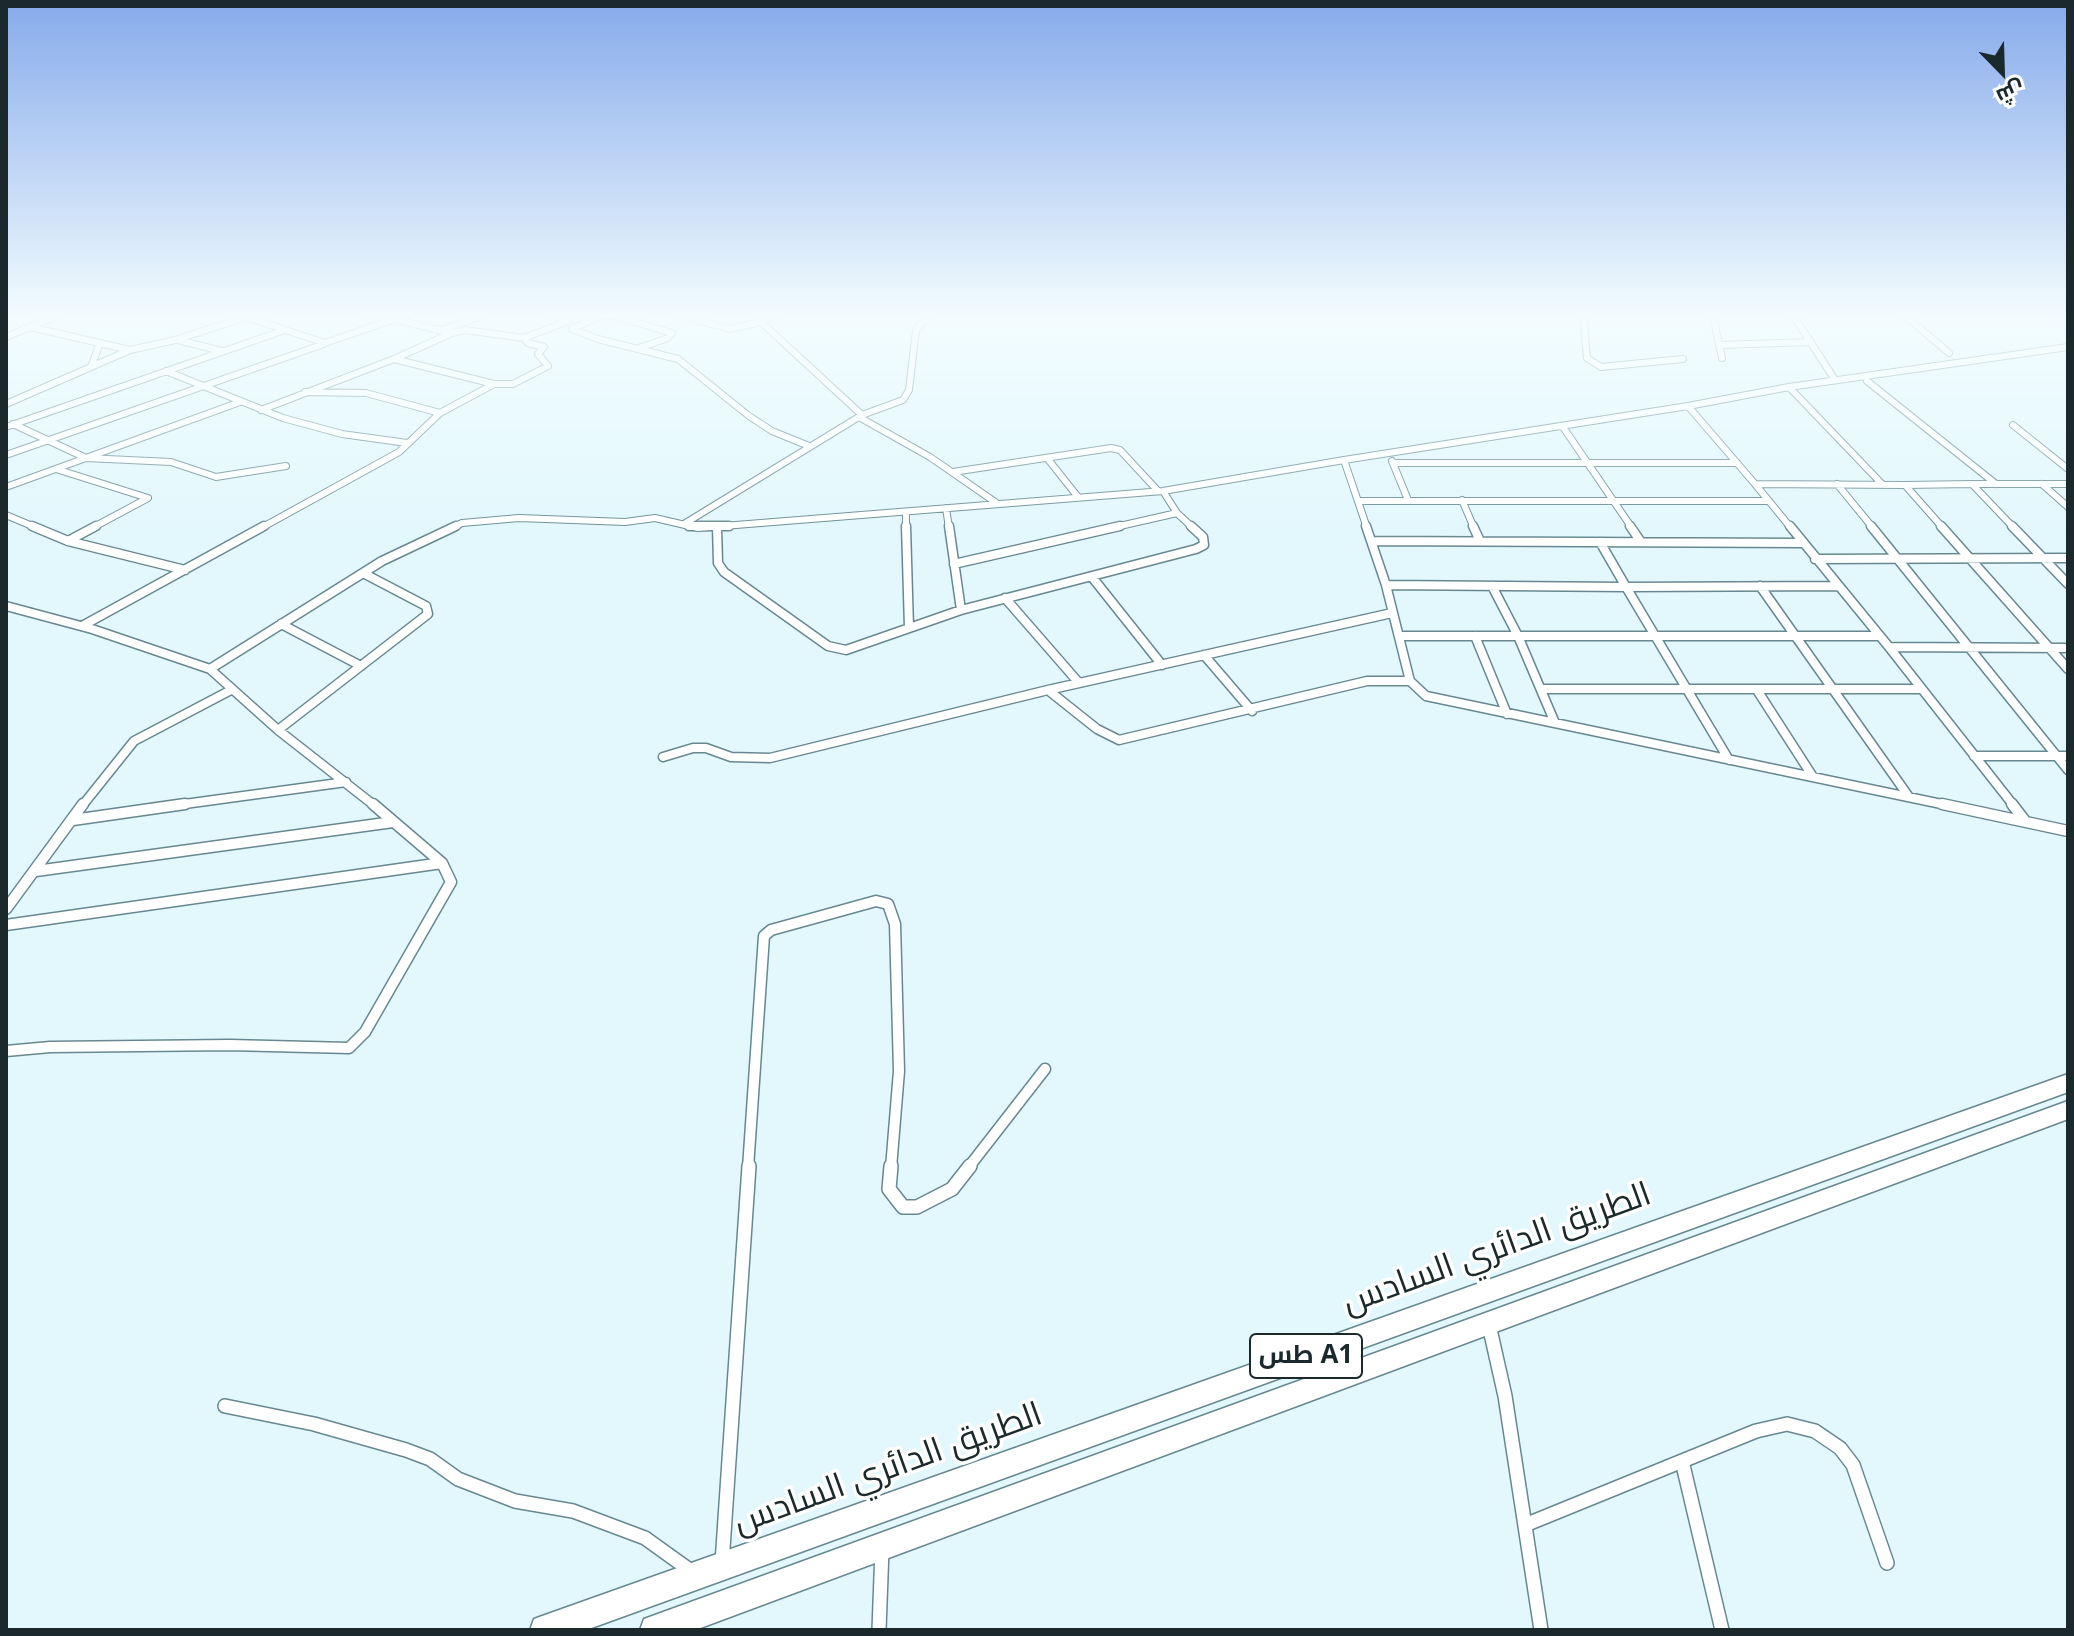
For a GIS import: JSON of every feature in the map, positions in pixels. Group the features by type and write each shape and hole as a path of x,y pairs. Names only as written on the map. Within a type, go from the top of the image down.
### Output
{"highway":[{"name":"الطريق الدائري السادس","path":"545,1630 2068,1083"},
{"name":"طس A1","path":"655,1630 2068,1110"},
{"path":"1635,1237 1655,1264"}],"street":[{"path":"6,404 42,388"},
{"path":"9,424 115,388"},
{"path":"6,455 198,388"},
{"path":"205,388 261,410 342,434 407,443"},
{"path":"261,410 315,388"},
{"path":"82,626 399,452 440,413 486,388"},
{"path":"715,388 772,431 809,446"},
{"path":"831,388 860,416 953,472 998,504"},
{"path":"684,524 860,416 903,400 909,388"},
{"path":"210,669 363,573 440,530 476,520 519,518 625,522 655,518 698,528 1160,491 1563,427 1782,388"},
{"path":"1790,388 1882,484"},
{"path":"1876,388 1996,484"},
{"path":"305,392 366,393 440,413"},
{"path":"6,487 240,402"},
{"path":"1688,406 1889,647 2025,822"},
{"path":"9,424 86,458 171,462 216,477 261,467 286,466"},
{"path":"2013,425 2068,469"},
{"path":"1563,427 1641,542"},
{"path":"717,527 718,563 724,572 828,646 846,650 961,610 1204,545 1203,537 1117,448 953,472"},
{"path":"1389,454 1408,500"},
{"path":"1047,458 1078,497"},
{"path":"1344,460 1386,585 1410,681 1426,696 2068,831"},
{"path":"1394,463 1737,463"},
{"path":"56,469 148,498 68,541"},
{"path":"1755,484 2068,484"},
{"path":"1837,484 2068,770"},
{"path":"1972,484 2068,584"},
{"path":"2042,484 2068,507"},
{"path":"1905,485 2068,669"},
{"path":"1462,500 1480,541"},
{"path":"1358,501 1769,501"},
{"path":"946,508 961,610"},
{"path":"906,512 909,628"},
{"path":"954,564 1177,513"},
{"path":"6,515 68,541 185,570"},
{"path":"1372,541 1802,543"},
{"path":"1600,542 1729,760"},
{"path":"1815,559 2068,558"},
{"path":"278,730 429,611 426,606 363,573"},
{"path":"1092,577 1162,665"},
{"path":"1386,585 1839,586"},
{"path":"1492,586 1518,636 1555,723"},
{"path":"1760,586 1909,797"},
{"path":"1005,598 1079,683"},
{"path":"6,606 82,626 210,669 278,730 346,782 442,863 449,876 450,889 361,1039 349,1048 215,1045 50,1047 6,1051"},
{"path":"663,757 693,748 706,748 731,757 770,758 1048,690 1392,613"},
{"path":"281,624 361,666"},
{"path":"1400,636 1880,636"},
{"path":"1475,636 1507,714"},
{"path":"1889,647 2068,648"},
{"path":"1204,655 1252,711"},
{"path":"1048,690 1097,729 1119,740 1252,711 1367,681 1410,681"},
{"path":"1541,689 1921,689"},
{"path":"6,909 117,759 134,741 231,690"},
{"path":"1757,690 1813,777"},
{"path":"1974,756 2068,756"},
{"path":"73,820 346,782"},
{"path":"36,871 393,822"},
{"path":"6,925 442,863"},
{"path":"225,1406 314,1424 406,1450 430,1459 458,1479 515,1501 573,1511 645,1538 709,1572 764,936 771,930 876,901 888,904 895,924 899,1071 889,1189 903,1207 917,1207 952,1189 1045,1069"},
{"path":"1489,1325 1505,1396 1541,1630"},
{"path":"1525,1525 1756,1431 1787,1424 1815,1431 1840,1448 1853,1465 1887,1563"},
{"path":"1682,1461 1722,1630"},
{"path":"879,1630 882,1547"}]}
